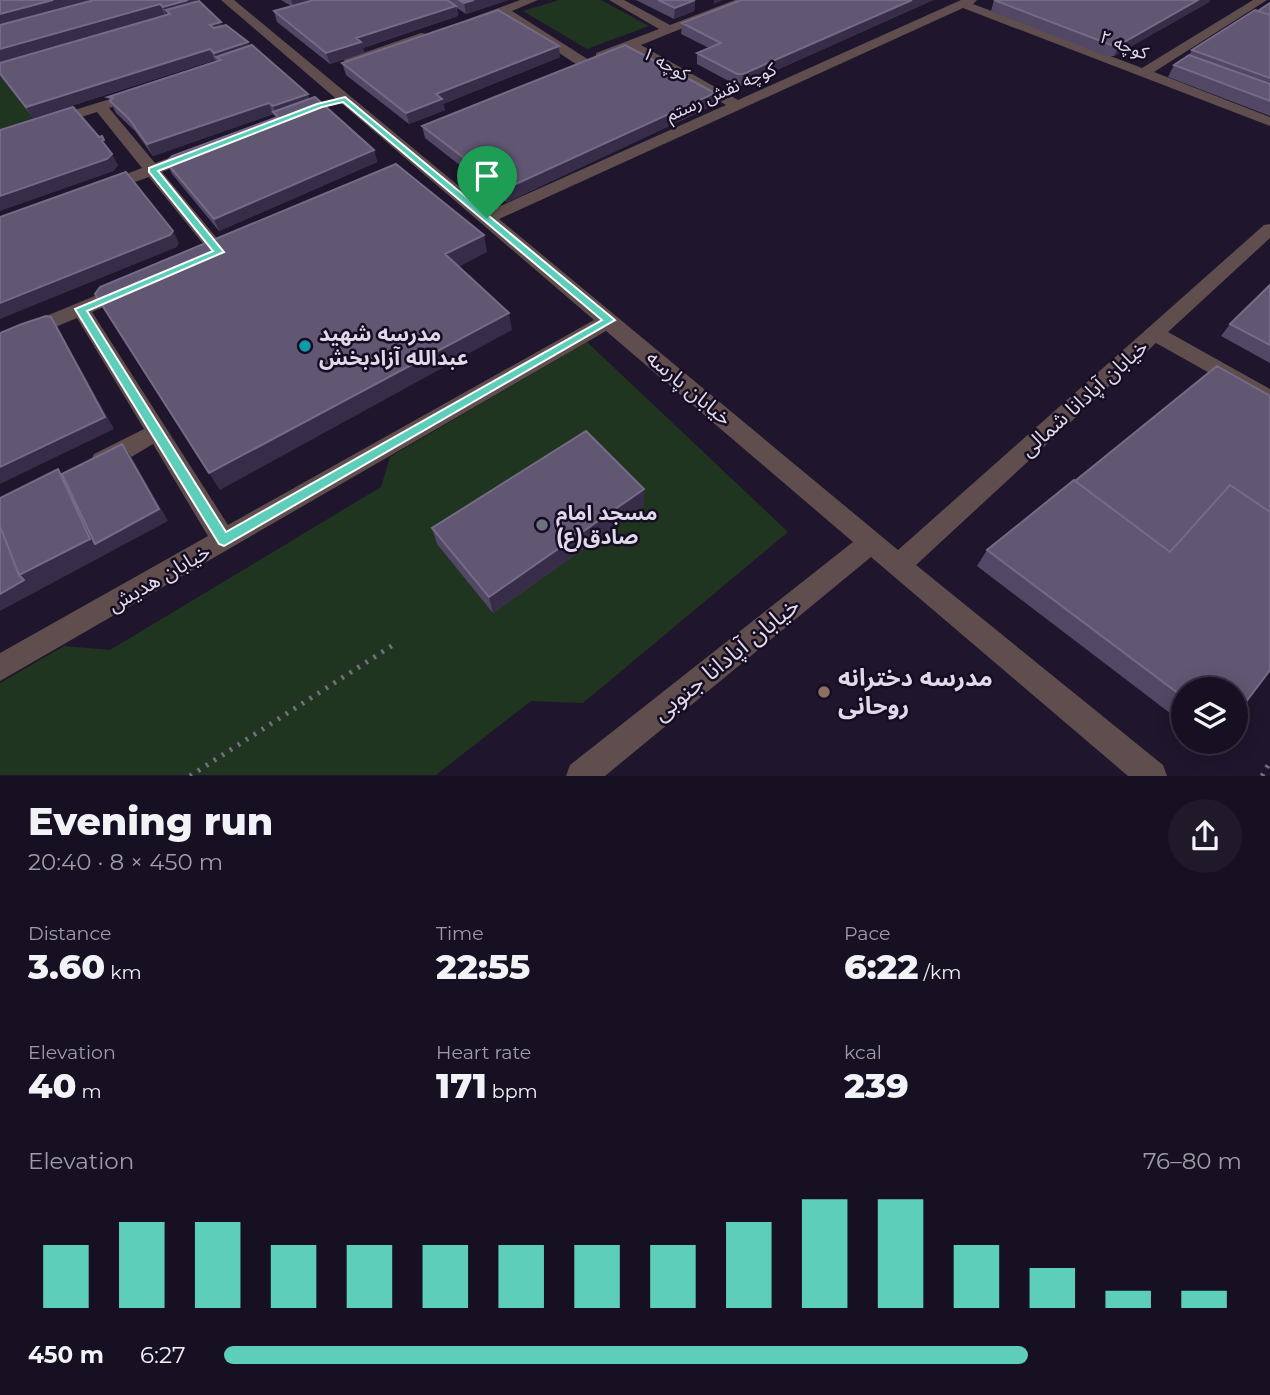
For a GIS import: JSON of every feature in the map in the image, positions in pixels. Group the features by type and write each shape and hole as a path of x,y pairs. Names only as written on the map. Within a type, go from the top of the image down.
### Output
{"street":[{"name":"خیابان پارسه","path":"227,0 898,565 1152,775"},
{"path":"464,23 532,0"},
{"path":"615,0 670,30"},
{"path":"502,10 577,65 746,0"},
{"path":"1227,0 1270,4"},
{"name":"کوچه ۲","path":"967,2 1270,122"},
{"name":"کوچه نقش رستم","path":"487,218 967,2"},
{"path":"1143,73 1257,3"},
{"path":"350,60 439,31"},
{"name":"کوچه ۱","path":"631,45 737,105"},
{"path":"0,138 149,90"},
{"path":"100,107 219,252"},
{"path":"92,192 213,147"},
{"path":"400,177 426,166"},
{"name":"خیابان آپادانا شمالی","path":"898,565 1270,229"},
{"path":"0,342 144,283"},
{"path":"81,309 224,540"},
{"name":"خیابان هدیش","path":"0,668 609,320"},
{"path":"1155,334 1270,399"},
{"path":"85,469 157,432"},
{"name":"خیابان آپادانا جنوبی","path":"581,775 871,542"}],"path":[{"path":"190,775 393,645"},
{"path":"1262,775 1270,762"}],"green space":[{"path":"559,0 601,0 649,26 587,49 523,11"},
{"path":"0,76 33,118 0,129"},
{"path":"587,342 788,532 583,703 531,701 436,775 0,775 0,683 64,646 110,650 381,487 390,457"}],"building":[{"path":"0,0 53,0 0,14"},
{"path":"94,0 188,0 163,7 160,4 0,49 0,25"},
{"path":"314,0 447,0 456,6 356,38 361,42 326,53 274,11"},
{"path":"658,0 695,0 675,8"},
{"path":"741,0 912,0 743,74 737,74 697,53 721,43 682,23"},
{"path":"994,0 1198,0 1119,45 1111,45"},
{"path":"199,1 221,22 210,25 214,28 226,25 248,42 214,53 210,49 26,107 0,73 0,63 170,14 166,10"},
{"path":"1270,3 1270,15 1258,11"},
{"path":"498,10 559,46 436,94 442,99 406,113 342,63"},
{"path":"1255,10 1270,15 1270,78 1192,50"},
{"path":"252,45 308,94 273,106 269,103 147,144 129,119 110,101 113,98 108,97 221,60 216,57"},
{"path":"625,45 715,93 505,189 422,126"},
{"path":"1189,55 1270,84 1270,101 1174,65"},
{"path":"315,97 374,150 214,219 166,162 172,156 278,117 273,112"},
{"path":"73,107 99,137 102,136 102,141 112,154 107,159 0,196 0,130"},
{"name":"مدرسه شهید عبدالله آزادبخش","path":"396,164 484,235 445,254 509,313 209,473 95,294 100,287"},
{"path":"126,172 173,231 170,235 0,303 0,217"},
{"path":"1270,285 1270,345 1230,324"},
{"path":"46,316 51,317 105,417 0,467 0,333"},
{"path":"1217,366 1270,396 1270,512 1230,485 1170,552 1075,481"},
{"name":"مسجد امام صادق(ع)","path":"586,431 644,489 489,597 432,528"},
{"path":"122,444 159,509 95,544 62,474"},
{"path":"58,469 90,539 19,575 0,526 0,498"},
{"path":"1074,480 1170,552 1230,485 1270,512 1270,670 1248,699 1248,677 1171,677 1171,688 987,550"},
{"path":"0,526 19,575 24,580 0,594"}],"place":[{"name":"مدرسه شهید عبدالله آزادبخش","path":"305,346"},
{"name":"مسجد امام صادق(ع)","path":"542,525"},
{"name":"مدرسه دخترانه روحانی","path":"824,692"}],"route":[{"path":"345,99 487,218 609,320 224,540 81,309 219,252 152,170 319,106 345,99"}]}
